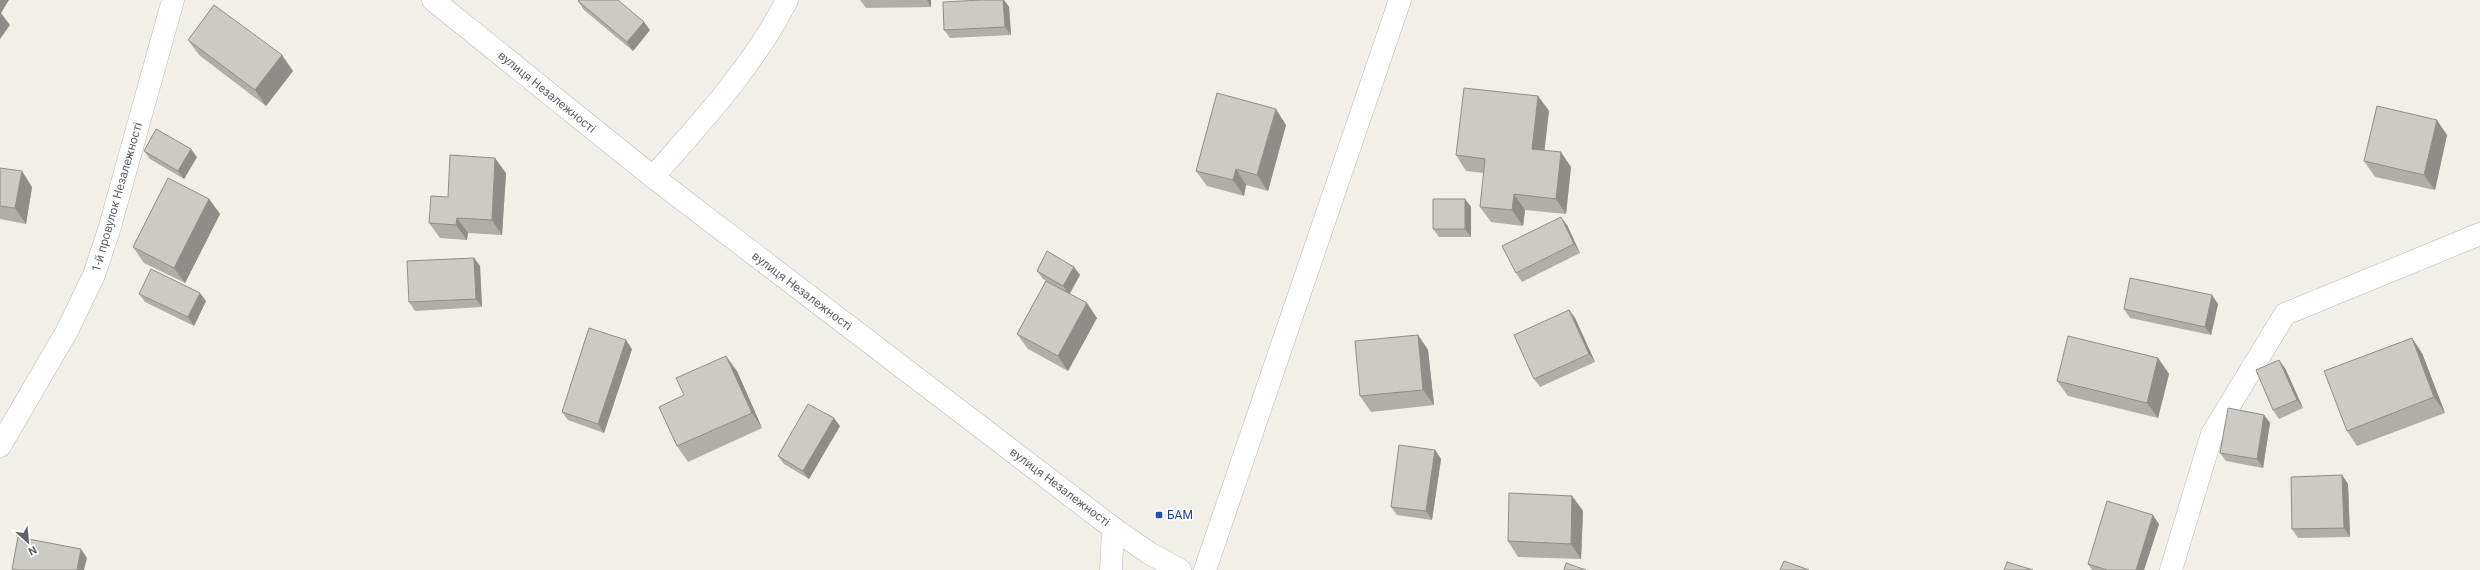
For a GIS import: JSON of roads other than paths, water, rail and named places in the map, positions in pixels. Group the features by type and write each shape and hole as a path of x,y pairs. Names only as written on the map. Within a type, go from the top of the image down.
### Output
{"street":[{"name":"1-й провулок Незалежності","path":"0,446 67,331 94,275 109,230 173,0"},
{"name":"вулиця Незалежності","path":"433,0 653,177 1113,528 1149,553 1180,570"},
{"path":"653,177 737,81 770,33 787,0"},
{"path":"1205,570 1400,0"},
{"path":"2171,570 2212,434 2285,314 2480,234"},
{"path":"1111,570 1113,528"}],"place":[{"name":"БАМ","path":"1159,515"}]}
